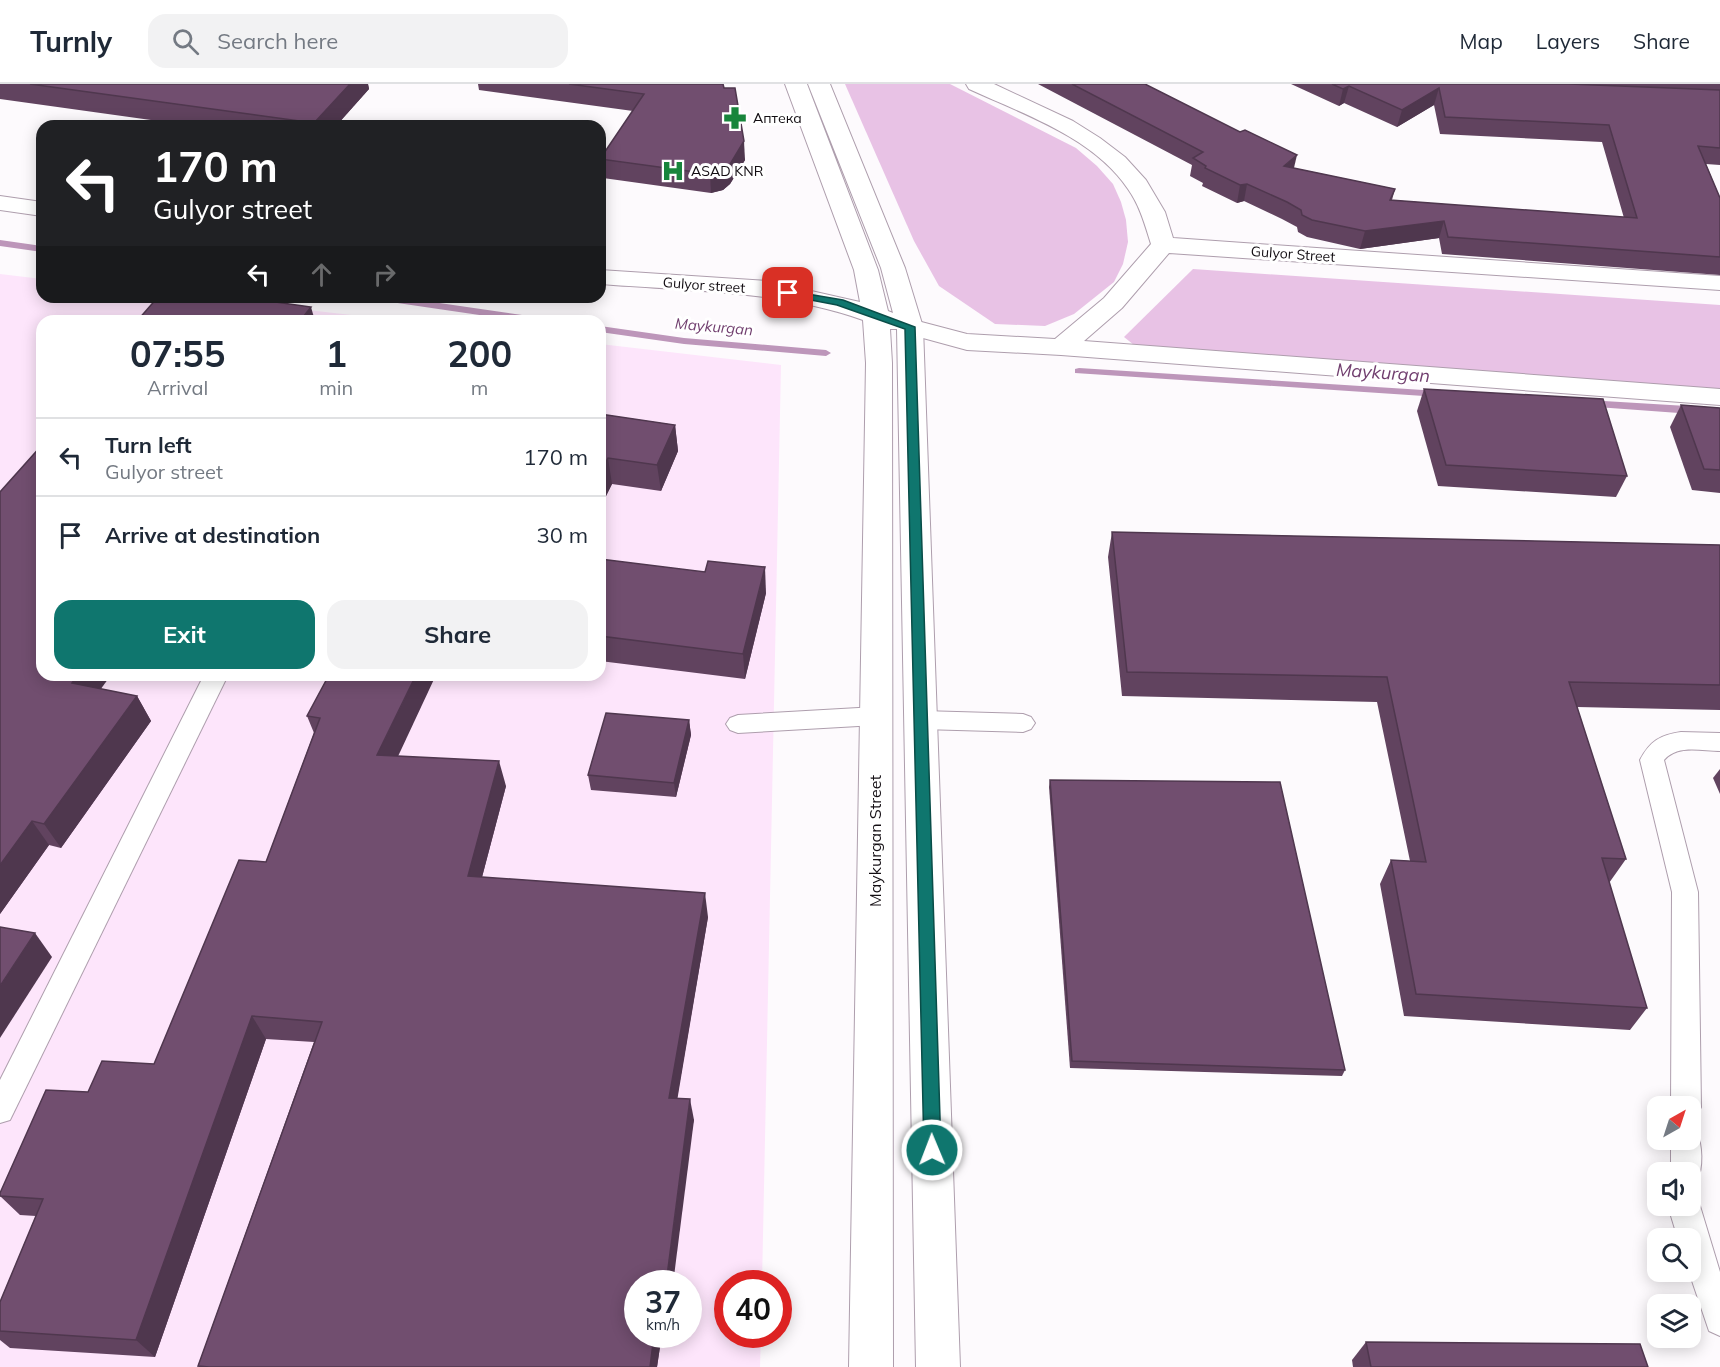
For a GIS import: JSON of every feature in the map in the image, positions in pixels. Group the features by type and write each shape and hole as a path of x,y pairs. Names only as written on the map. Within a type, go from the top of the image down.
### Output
{"street":[{"name":"Maykurgan Street","path":"795,84 866,270 876,316 879,363 871,1367"},
{"path":"819,84 894,268 910,327 941,1366"},
{"path":"977,84 1057,122 1097,145 1115,159 1143,190 1153,207 1163,245 1113,303 1061,347"},
{"path":"0,203 36,208"},
{"name":"Gulyor Street","path":"1163,245 1720,283"},
{"name":"Gulyor street","path":"606,277 767,289 840,303 910,327"},
{"path":"910,327 967,342 1061,347 1720,397"}],"lane":[{"path":"0,1110 213,681"},
{"path":"738,724 876,716"},
{"path":"922,720 1023,723"},
{"path":"1686,1096 1685,892 1652,760 1657,749 1669,742 1720,742"},
{"path":"1686,1216 1720,1320"}],"shaded area":[{"path":"845,84 950,84 1076,148 1113,184 1121,202 1126,220 1128,242 1123,264 1114,282 1074,314 1045,326 995,324 939,286 914,241"},
{"path":"1193,269 1720,305 1720,389 1139,349 1124,337"},
{"path":"0,274 36,278 36,303 248,303 351,315 36,315 36,681 606,681 606,345 781,365 762,1270 714,1270 714,1348 761,1348 760,1367 0,1367"}],"building":[{"path":"30,84 350,84 317,120 292,120"},
{"path":"569,84 723,84 724,88 735,88 744,141 729,166 721,172 710,174 606,160 606,150 644,94"},
{"path":"1072,84 1145,84 1240,132 1245,130 1297,155 1284,166 1395,189 1390,200 1637,218 1609,125 1445,117 1439,88 1402,110 1349,86 1343,89 1332,84 1569,84 1720,90 1720,148 1698,146 1720,198 1720,257 1448,237 1444,221 1365,231 1312,220 1287,202 1247,184 1240,185 1205,168 1206,166 1193,158 1203,152"},
{"path":"153,303 282,303 311,307 305,315 142,315"},
{"path":"1424,389 1603,399 1627,476 1446,465"},
{"path":"1681,405 1720,408 1720,470 1704,469"},
{"path":"606,415 675,425 657,465 608,458 606,462"},
{"path":"36,452 36,681 74,681 72,683 137,696 44,824 32,821 0,865 0,492"},
{"path":"1112,532 1720,545 1720,685 1569,682 1626,859 1602,858 1647,1008 1416,994 1391,860 1426,862 1387,677 1127,672"},
{"path":"606,560 705,572 708,561 765,567 743,654 606,637"},
{"path":"326,681 413,681 377,755 499,761 468,876 705,893 669,1098 690,1099 668,1270 624,1270 624,1348 652,1348 650,1367 198,1366 322,1022 252,1016 136,1340 0,1331 0,1302 43,1199 0,1196 0,1193 46,1090 88,1092 102,1061 154,1064 239,860 266,862 320,718 307,716"},
{"path":"606,713 689,720 674,783 588,775"},
{"path":"1050,780 1280,782 1345,1070 1072,1061"},
{"path":"0,927 35,933 0,986"},
{"path":"1366,1342 1640,1344 1648,1367 1371,1367"}],"waterway":[{"name":"Maykurgan","path":"0,243 36,248"},
{"name":"Maykurgan","path":"418,303 502,315"},
{"name":"Maykurgan","path":"606,330 684,341 826,353"},
{"name":"Maykurgan","path":"1079,371 1439,394"},
{"name":"Maykurgan","path":"1587,404 1720,412"}],"place":[{"name":"Аптека","path":"735,118"},
{"name":"ASAD KNR","path":"673,171"}],"route":[{"path":"788,293 840,303 910,327 932,1150"}]}
